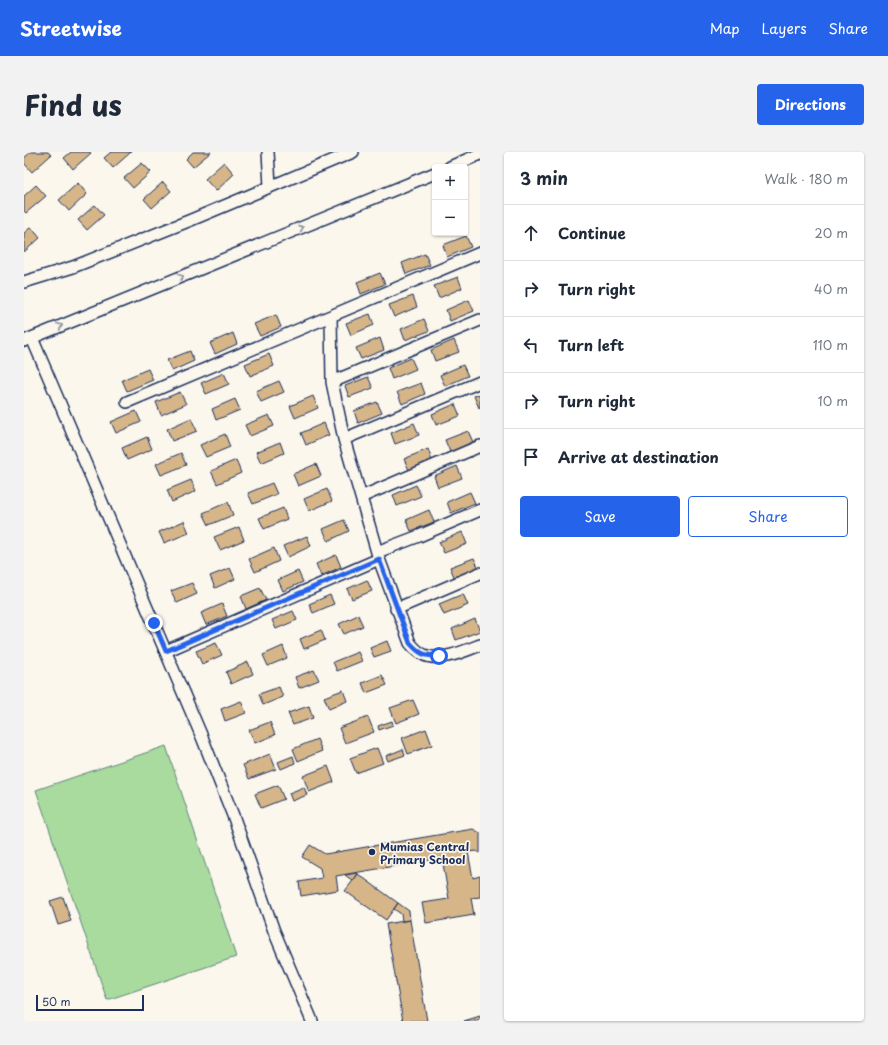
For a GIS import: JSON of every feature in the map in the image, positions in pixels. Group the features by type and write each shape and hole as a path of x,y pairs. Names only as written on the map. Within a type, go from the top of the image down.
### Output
{"street":[{"path":"268,152 270,186"},
{"path":"24,282 72,267 191,220 353,152"},
{"path":"457,164 480,154"},
{"path":"312,1021 274,931 234,818 202,737 166,651 28,339 432,174"},
{"path":"127,402 480,253"},
{"path":"331,316 332,382 344,439 378,555 396,609 410,643 426,656 458,654 480,645"},
{"path":"332,382 480,320"},
{"path":"344,439 480,382"},
{"path":"361,498 480,446"},
{"path":"166,651 419,536 480,510"},
{"path":"396,609 480,573"}],"green space":[{"path":"166,746 236,957 107,1000 36,790"}],"building":[{"path":"31,152 48,152 51,155 32,172 24,163 24,158"},
{"path":"71,152 91,153 73,169 64,158"},
{"path":"111,152 131,152 113,168 104,158"},
{"path":"193,152 211,152 193,167 186,159"},
{"path":"224,162 234,174 216,191 205,179"},
{"path":"142,163 151,172 133,188 124,178"},
{"path":"163,182 171,191 152,208 144,199"},
{"path":"78,183 87,194 69,211 59,200"},
{"path":"36,185 46,196 26,213 24,211 24,196"},
{"path":"95,205 104,215 87,230 78,220"},
{"path":"31,227 40,238 24,252 24,233"},
{"path":"466,236 471,247 447,257 443,245"},
{"path":"425,254 430,265 406,274 402,263"},
{"path":"380,273 385,284 361,294 357,282"},
{"path":"458,277 462,288 439,298 434,286"},
{"path":"413,296 417,307 394,317 389,305"},
{"path":"469,300 474,311 450,321 446,310"},
{"path":"370,314 374,325 351,335 346,323"},
{"path":"276,315 281,327 260,336 254,324"},
{"path":"424,319 429,331 405,340 401,329"},
{"path":"233,333 237,344 215,354 210,343"},
{"path":"380,338 384,350 361,359 356,348"},
{"path":"454,340 459,352 435,361 431,350"},
{"path":"190,351 194,361 172,371 167,360"},
{"path":"269,354 274,366 250,376 245,364"},
{"path":"411,358 416,369 392,379 388,368"},
{"path":"463,365 468,376 445,386 440,375"},
{"path":"148,369 153,380 127,391 122,380"},
{"path":"224,373 229,384 206,394 201,383"},
{"path":"368,377 373,388 349,397 345,386"},
{"path":"279,381 284,392 261,402 256,391"},
{"path":"421,383 425,394 402,404 397,392"},
{"path":"180,392 186,404 161,415 156,402"},
{"path":"480,394 480,407 479,408 474,396"},
{"path":"313,396 318,408 295,418 290,406"},
{"path":"235,399 240,410 216,420 212,409"},
{"path":"377,402 382,413 358,423 354,411"},
{"path":"455,404 460,416 436,425 432,414"},
{"path":"136,411 141,422 116,433 111,422"},
{"path":"269,415 274,426 250,436 245,425"},
{"path":"191,418 197,431 172,441 167,429"},
{"path":"324,423 329,435 306,445 301,433"},
{"path":"414,423 419,435 395,444 391,433"},
{"path":"468,431 473,442 450,452 445,440"},
{"path":"225,434 230,447 206,457 200,445"},
{"path":"147,437 152,449 127,460 122,448"},
{"path":"280,442 284,453 261,463 256,452"},
{"path":"428,449 432,461 409,470 404,459"},
{"path":"181,453 186,465 161,475 156,464"},
{"path":"236,460 241,473 217,484 211,471"},
{"path":"316,464 321,476 298,486 293,474"},
{"path":"457,466 462,478 438,487 434,476"},
{"path":"191,480 196,491 172,502 167,490"},
{"path":"272,483 277,494 253,504 248,493"},
{"path":"416,485 421,496 397,506 393,495"},
{"path":"327,489 332,501 309,511 304,499"},
{"path":"470,492 475,503 451,513 447,502"},
{"path":"228,502 233,515 209,525 203,513"},
{"path":"283,508 287,519 264,529 259,518"},
{"path":"429,510 434,522 411,531 406,520"},
{"path":"344,520 349,531 328,541 323,529"},
{"path":"184,521 189,533 164,543 159,532"},
{"path":"239,527 244,540 220,550 214,537"},
{"path":"462,532 467,544 444,553 439,542"},
{"path":"307,536 311,546 288,557 283,546"},
{"path":"274,548 279,561 255,572 249,559"},
{"path":"336,555 341,567 321,576 316,564"},
{"path":"474,558 479,569 455,579 450,567"},
{"path":"230,568 235,579 215,588 210,576"},
{"path":"298,571 303,582 283,591 278,580"},
{"path":"367,580 372,591 352,599 347,589"},
{"path":"192,583 197,594 177,603 171,591"},
{"path":"260,588 266,600 246,609 241,596"},
{"path":"463,594 468,605 444,615 439,604"},
{"path":"330,595 334,604 313,613 309,604"},
{"path":"222,604 227,616 206,625 201,613"},
{"path":"293,611 297,620 276,629 272,620"},
{"path":"358,615 363,626 344,634 339,624"},
{"path":"475,619 480,631 456,640 452,629"},
{"path":"321,630 325,640 304,649 300,639"},
{"path":"387,641 391,651 374,657 370,648"},
{"path":"216,643 222,655 202,664 196,651"},
{"path":"283,646 287,658 268,666 263,655"},
{"path":"358,652 362,661 337,671 333,662"},
{"path":"248,662 253,674 231,684 226,672"},
{"path":"314,670 319,680 299,688 295,677"},
{"path":"382,675 387,685 366,693 362,683"},
{"path":"279,687 283,697 263,705 259,694"},
{"path":"343,690 347,701 329,709 324,697"},
{"path":"413,700 419,714 396,723 390,708"},
{"path":"241,701 246,713 225,721 221,709"},
{"path":"309,706 313,718 293,725 288,713"},
{"path":"368,717 374,732 345,743 339,728"},
{"path":"392,721 393,725 379,730 378,726"},
{"path":"270,722 275,735 255,743 249,730"},
{"path":"426,729 432,745 408,754 402,738"},
{"path":"317,739 322,751 298,761 293,749"},
{"path":"377,748 383,763 356,773 350,758"},
{"path":"403,749 405,755 388,761 386,756"},
{"path":"270,754 276,769 249,779 243,765"},
{"path":"293,756 295,763 281,769 278,762"},
{"path":"328,766 334,782 309,792 303,776"},
{"path":"278,785 284,799 261,808 255,794"},
{"path":"304,787 307,795 292,801 289,793"},
{"path":"473,829 480,833 480,853 476,851 468,852 473,878 480,876 480,897 471,898 474,915 426,923 422,903 449,899 442,858 336,876 338,890 301,896 299,882 322,878 320,868 302,857 310,845 325,854"},
{"path":"358,874 353,881 345,875"},
{"path":"358,874 398,903 386,920 345,891"},
{"path":"63,897 71,921 58,925 50,901"},
{"path":"398,903 409,911 410,920 402,921 401,914 394,909"},
{"path":"410,920 427,1021 403,1021 386,924"},
{"path":"480,1016 480,1021 464,1021"}],"place":[{"name":"Mumias Central Primary School","path":"372,852"}],"route":[{"path":"154,623 166,651 379,559 396,609 410,643 426,656 439,656"}]}
